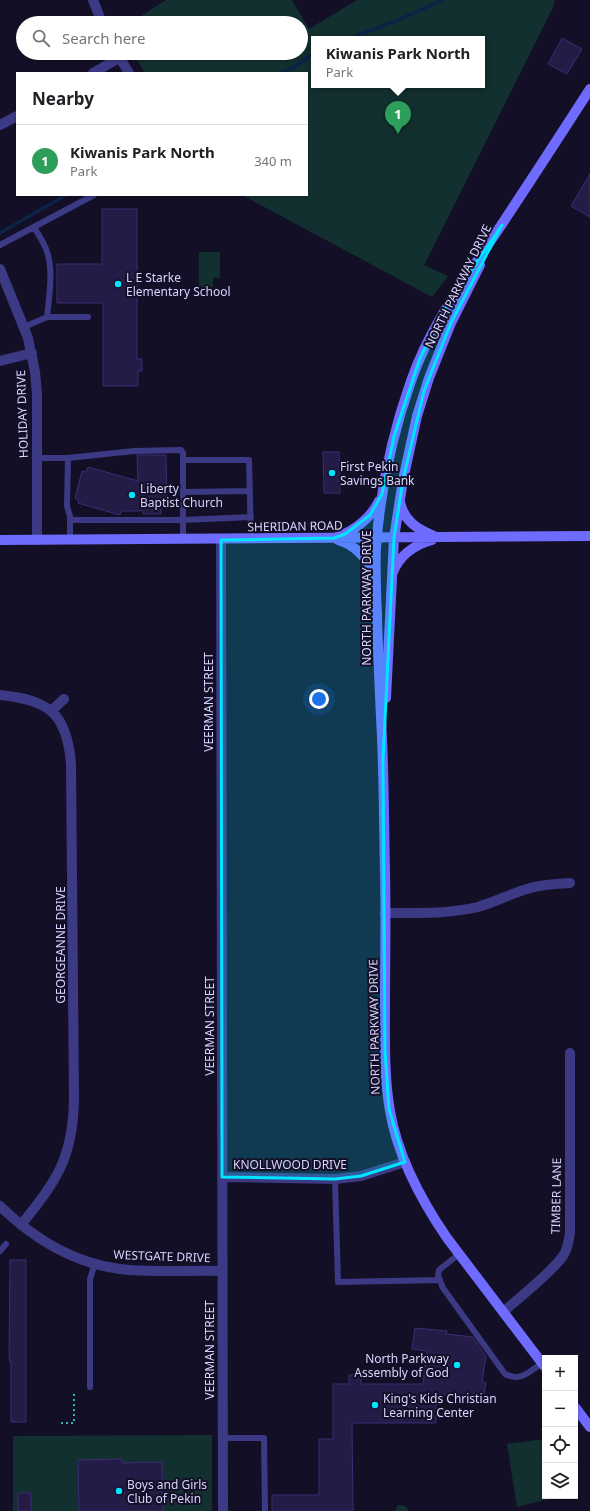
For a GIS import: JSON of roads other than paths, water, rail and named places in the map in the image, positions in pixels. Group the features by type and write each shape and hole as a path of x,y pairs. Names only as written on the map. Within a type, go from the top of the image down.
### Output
{"main road":[{"name":"NORTH PARKWAY DRIVE","path":"542,1364 432,1217 404,1162 391,1119 386,1076 386,913 383,760 376,576 377,538 382,494 391,445 404,402 420,358 442,314 464,279 502,225 590,89"},
{"name":"NORTH PARKWAY DRIVE","path":"383,760 394,538 400,498 414,431 429,378 451,323 502,225"},
{"path":"334,538 345,534 365,520 377,505 382,494"},
{"path":"400,498 401,508 405,517 412,524 439,538"},
{"name":"SHERIDAN ROAD","path":"0,540 252,540 590,536"},
{"path":"334,538 344,541 363,556 376,576"},
{"path":"392,575 397,564 411,550 424,542 439,538"},
{"path":"578,1411 590,1426"}],"street":[{"path":"93,0 99,16"},
{"path":"95,72 112,60"},
{"path":"121,60 128,72"},
{"path":"0,125 16,117"},
{"name":"HOLIDAY DRIVE","path":"0,269 24,327 32,353 36,394 38,540"},
{"path":"0,361 32,353"},
{"name":"VEERMAN STREET","path":"221,540 223,1511"},
{"name":"GEORGEANNE DRIVE","path":"0,695 34,701 51,711 59,719 68,738 71,764 73,1114 71,1136 63,1164 50,1188 21,1225"},
{"path":"51,711 64,699"},
{"path":"386,913 433,913 458,911 483,905 529,888 550,884 570,883"},
{"name":"TIMBER LANE","path":"503,1312 550,1270 563,1256 568,1244 570,1232 570,1053"},
{"name":"KNOLLWOOD DRIVE","path":"222,1177 335,1179 361,1176 404,1162"},
{"name":"WESTGATE DRIVE","path":"0,1206 21,1225 60,1250 108,1267 136,1270 222,1271"}],"lane":[{"path":"0,245 92,196"},
{"path":"34,227 45,246 49,260 47,317"},
{"path":"24,327 47,317 88,317"},
{"path":"37,458 68,458 134,451 181,450 183,540"},
{"path":"68,458 67,506 70,520 70,540"},
{"path":"182,460 248,460 252,540"},
{"path":"183,492 250,490"},
{"path":"70,520 183,520 251,517"},
{"path":"335,1179 338,1282 440,1280"},
{"path":"0,1251 6,1244"},
{"path":"459,1254 439,1270 438,1276 443,1288 505,1374 512,1378 521,1377 542,1366"},
{"path":"90,1387 90,1279 95,1263"},
{"path":"223,1438 264,1438 265,1511"}],"waterway":[{"path":"356,36 398,20 443,0"},
{"path":"282,72 294,67 304,60"},
{"path":"0,233 64,196"}],"place":[{"name":"Kiwanis Park North","path":"398,134"},
{"name":"L E Starke Elementary School","path":"118,284"},
{"name":"First Pekin Savings Bank","path":"332,473"},
{"name":"Liberty Baptist Church","path":"132,495"},
{"name":"North Parkway Assembly of God","path":"457,1365"},
{"name":"King's Kids Christian Learning Center","path":"375,1405"},
{"name":"Boys and Girls Club of Pekin","path":"119,1491"}]}
